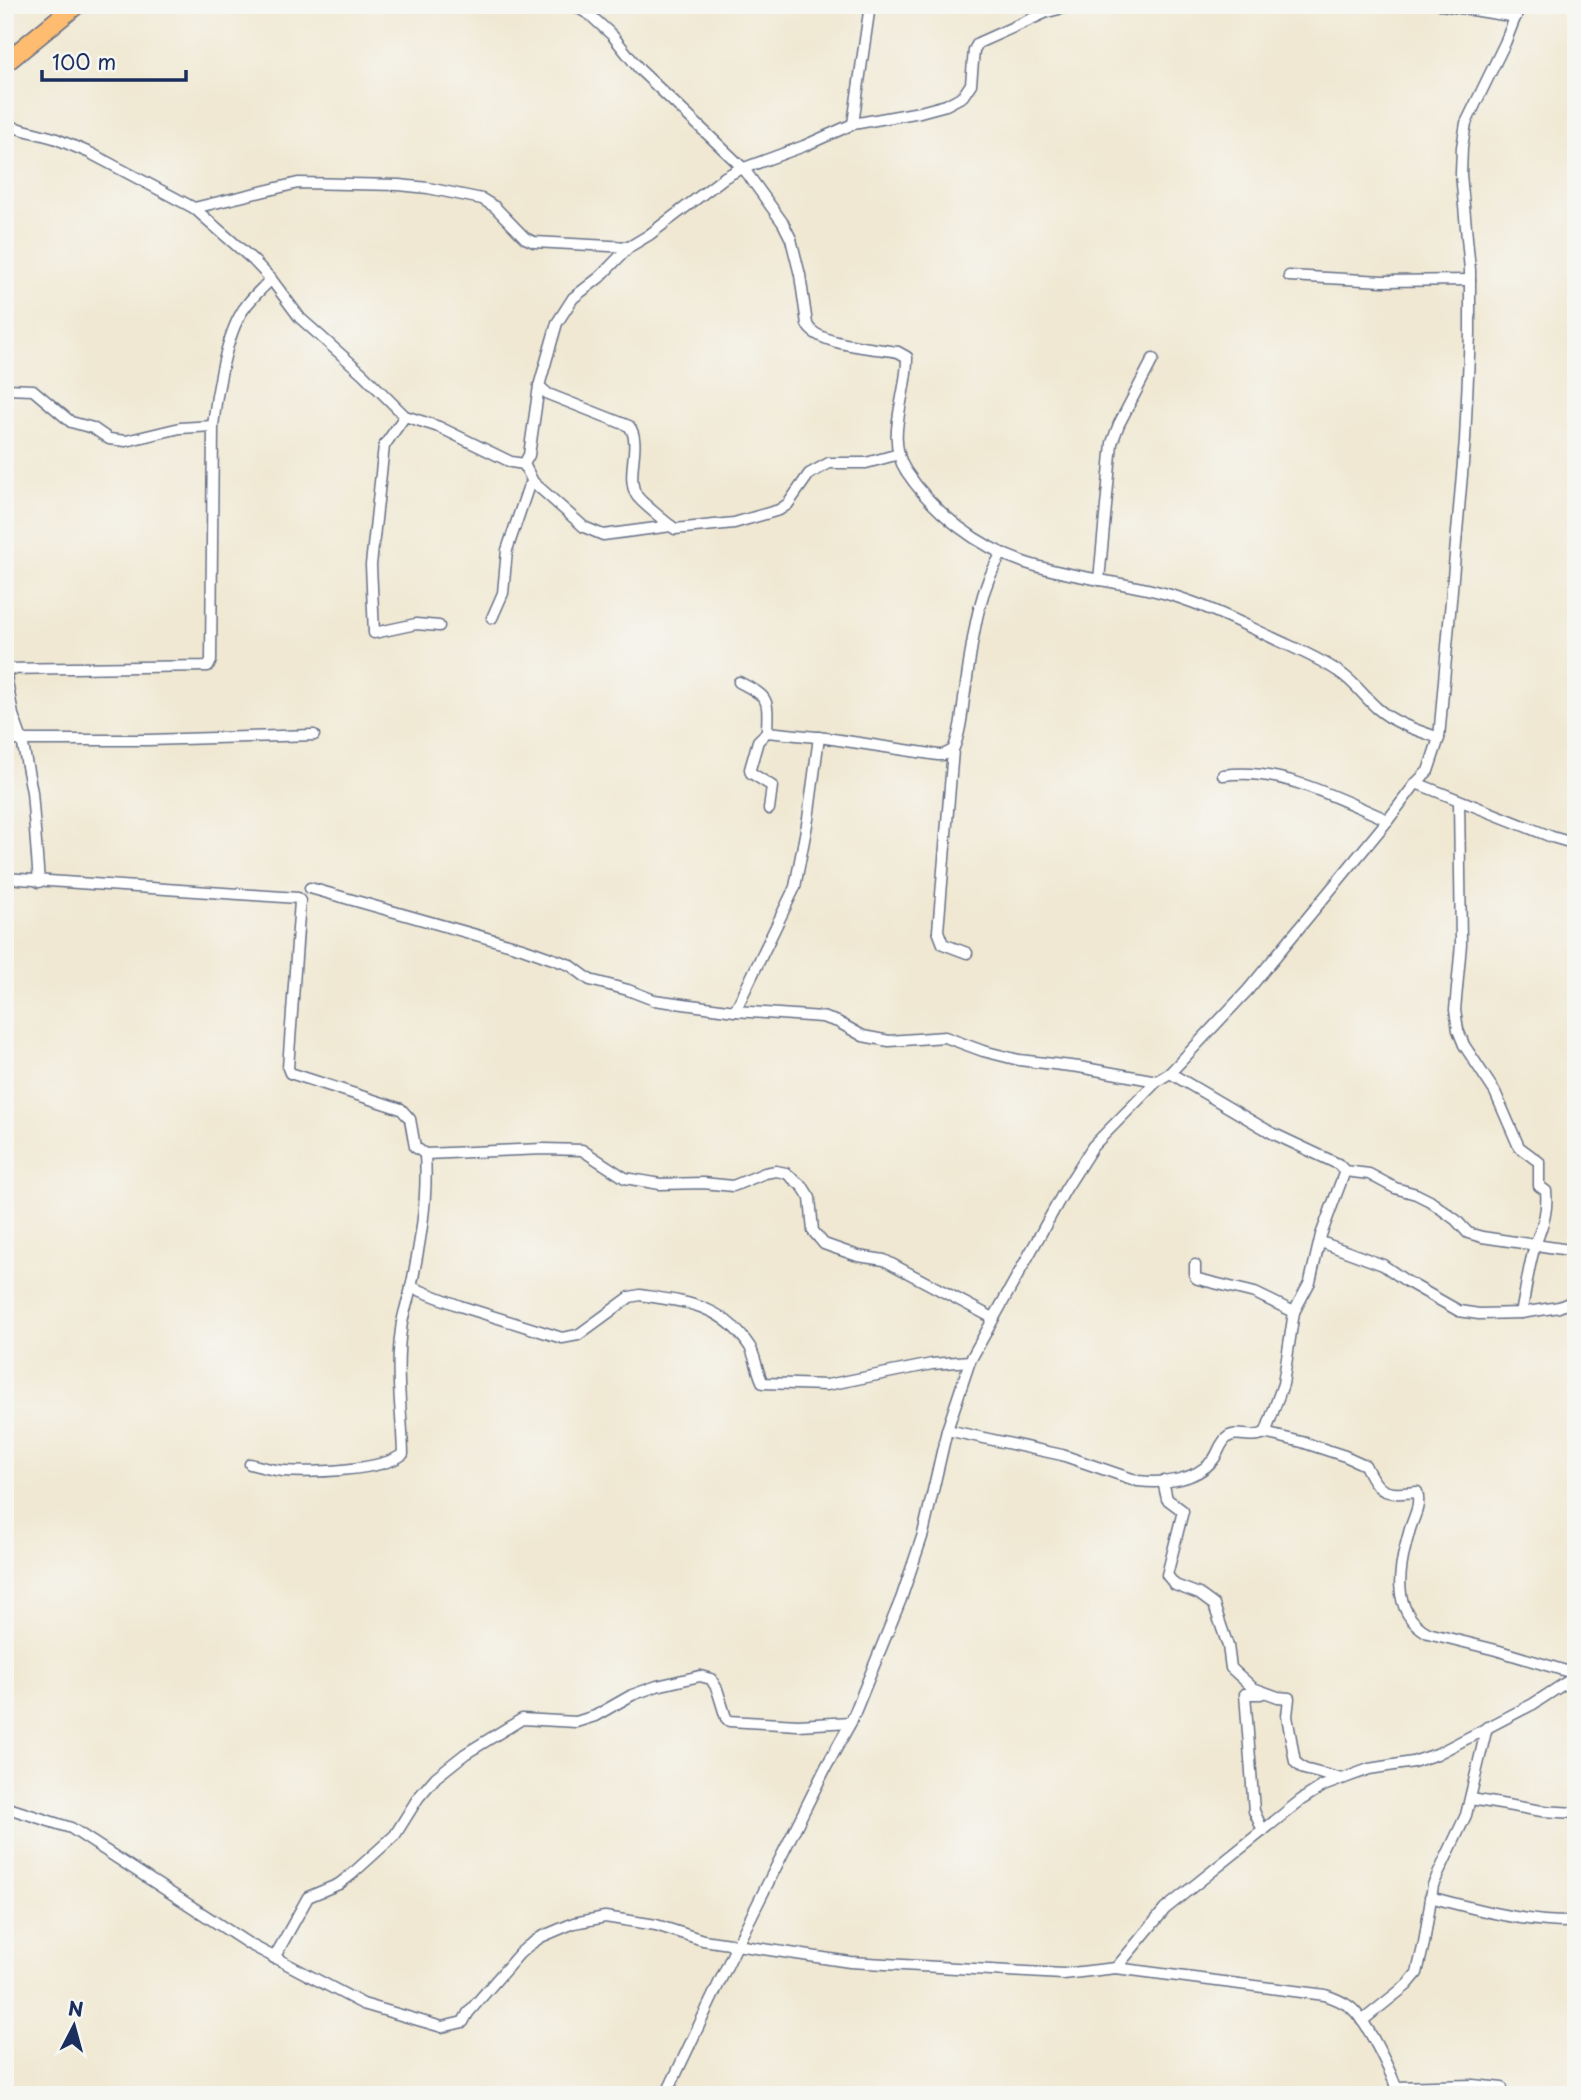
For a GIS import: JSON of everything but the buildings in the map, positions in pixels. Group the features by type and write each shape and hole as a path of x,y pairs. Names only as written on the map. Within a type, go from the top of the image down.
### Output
{"highway":[{"path":"5,63 76,5"}],"street":[{"path":"573,5 590,15 612,35 640,70 744,169 783,223 791,239 810,331 828,340 898,352 907,357 897,435 899,454 905,470 934,507 970,535 1026,563 1186,600 1237,621 1338,671 1396,722 1439,738"},
{"path":"853,124 870,5"},
{"path":"524,464 552,335 573,299 629,247 649,235 724,177 853,124 946,105 963,96 971,84 975,46 1047,9 1094,5"},
{"path":"1442,5 1516,17"},
{"path":"666,2095 738,1943 826,1767 851,1723 919,1547 947,1430 970,1362 1065,1190 1093,1146 1157,1081 1170,1073 1248,990 1428,771 1439,738 1465,440 1470,280 1461,174 1462,147 1466,123 1520,5"},
{"path":"5,125 54,138 90,153 194,208 271,279 300,318 405,416 439,427 511,463 524,464"},
{"path":"194,208 298,183 399,185 482,199 495,207 525,238 534,242 629,247"},
{"path":"1289,276 1383,281 1470,280"},
{"path":"39,882 32,792 5,670 208,666 211,648 215,402 238,318 247,304 271,279"},
{"path":"1099,580 1112,443 1153,359"},
{"path":"539,386 548,394 629,426 635,438 631,460 634,489 638,497 671,526 680,530 734,523 779,510 788,504 809,474 829,463 866,463 899,454"},
{"path":"5,389 33,390 71,422 93,428 109,439 126,441 180,428 213,426"},
{"path":"405,416 384,446 371,565 374,633 416,624 439,626"},
{"path":"524,464 533,482 584,527 603,535 671,526"},
{"path":"492,618 503,593 507,550 528,488 533,482"},
{"path":"967,953 943,944 938,931 953,750 961,720 980,601 991,570 1002,552"},
{"path":"739,682 764,697 768,704 767,732 758,741 750,769 751,773 772,786 769,809"},
{"path":"767,732 938,755 953,750"},
{"path":"5,740 148,740 314,735"},
{"path":"735,1011 795,887 808,820 819,737"},
{"path":"1223,775 1268,776 1298,782 1388,820"},
{"path":"1416,783 1576,844"},
{"path":"1459,801 1461,944 1455,1010 1458,1030 1464,1045 1495,1092 1519,1147 1539,1162 1539,1186 1546,1191 1543,1229 1535,1245 1521,1313"},
{"path":"5,878 298,898 300,905 288,1068 290,1073 401,1109 410,1119 415,1147 425,1154 582,1150 617,1174 640,1182 660,1184 704,1183 733,1186 765,1173 786,1173 803,1187 810,1198 813,1231 824,1244 858,1256 884,1260 993,1318"},
{"path":"310,888 522,948 570,965 590,980 653,1000 735,1011 822,1017 838,1022 863,1036 890,1041 945,1037 1019,1060 1079,1067 1157,1081"},
{"path":"1170,1073 1272,1133 1338,1164 1345,1171 1369,1174 1395,1188 1430,1201 1456,1220 1468,1233 1576,1251"},
{"path":"250,1464 281,1471 334,1471 391,1461 403,1454 399,1352 401,1327 426,1203 425,1154"},
{"path":"1265,1434 1283,1384 1294,1312 1310,1282 1321,1235 1345,1171"},
{"path":"1321,1242 1383,1265 1459,1311 1479,1314 1521,1313 1559,1307 1576,1300"},
{"path":"1195,1265 1195,1277 1198,1279 1255,1293 1294,1312"},
{"path":"411,1287 460,1306 562,1338 578,1335 630,1297 646,1296 703,1306 722,1318 744,1340 752,1351 764,1383 827,1385 932,1364 970,1362"},
{"path":"947,1430 1062,1455 1138,1481 1189,1477 1201,1471 1212,1462 1229,1435 1256,1437 1265,1434 1302,1441 1345,1456 1365,1465 1372,1482 1382,1491 1417,1492 1419,1506 1410,1530 1399,1585 1403,1608 1419,1628 1428,1633 1496,1650 1576,1675"},
{"path":"1163,1481 1167,1499 1183,1511 1167,1575 1175,1585 1199,1594 1214,1605 1228,1646 1231,1668 1253,1688 1265,1694"},
{"path":"1116,1968 1166,1909 1301,1800 1323,1786 1369,1769 1413,1762 1437,1754 1533,1704 1576,1675"},
{"path":"274,1958 308,1897 340,1884 352,1874 395,1835 418,1798 436,1777 475,1747 522,1718 576,1722 595,1716 632,1695 700,1676 711,1679 729,1721 798,1725 851,1723"},
{"path":"1263,1831 1254,1811 1245,1694 1289,1698 1287,1716 1294,1762 1304,1769 1342,1780"},
{"path":"1362,2021 1414,1978 1424,1942 1435,1879 1466,1815 1487,1727"},
{"path":"1471,1799 1542,1811 1576,1813"},
{"path":"5,1807 71,1828 274,1958 363,2004 442,2027 463,2022 508,1966 528,1946 560,1928 586,1919 605,1917 631,1920 703,1940 863,1963 1063,1974 1116,1968 1325,1995 1352,2008 1362,2021 1393,2077 1397,2091 1473,2085 1502,2088"},
{"path":"1430,1897 1524,1919 1576,1922"}]}
